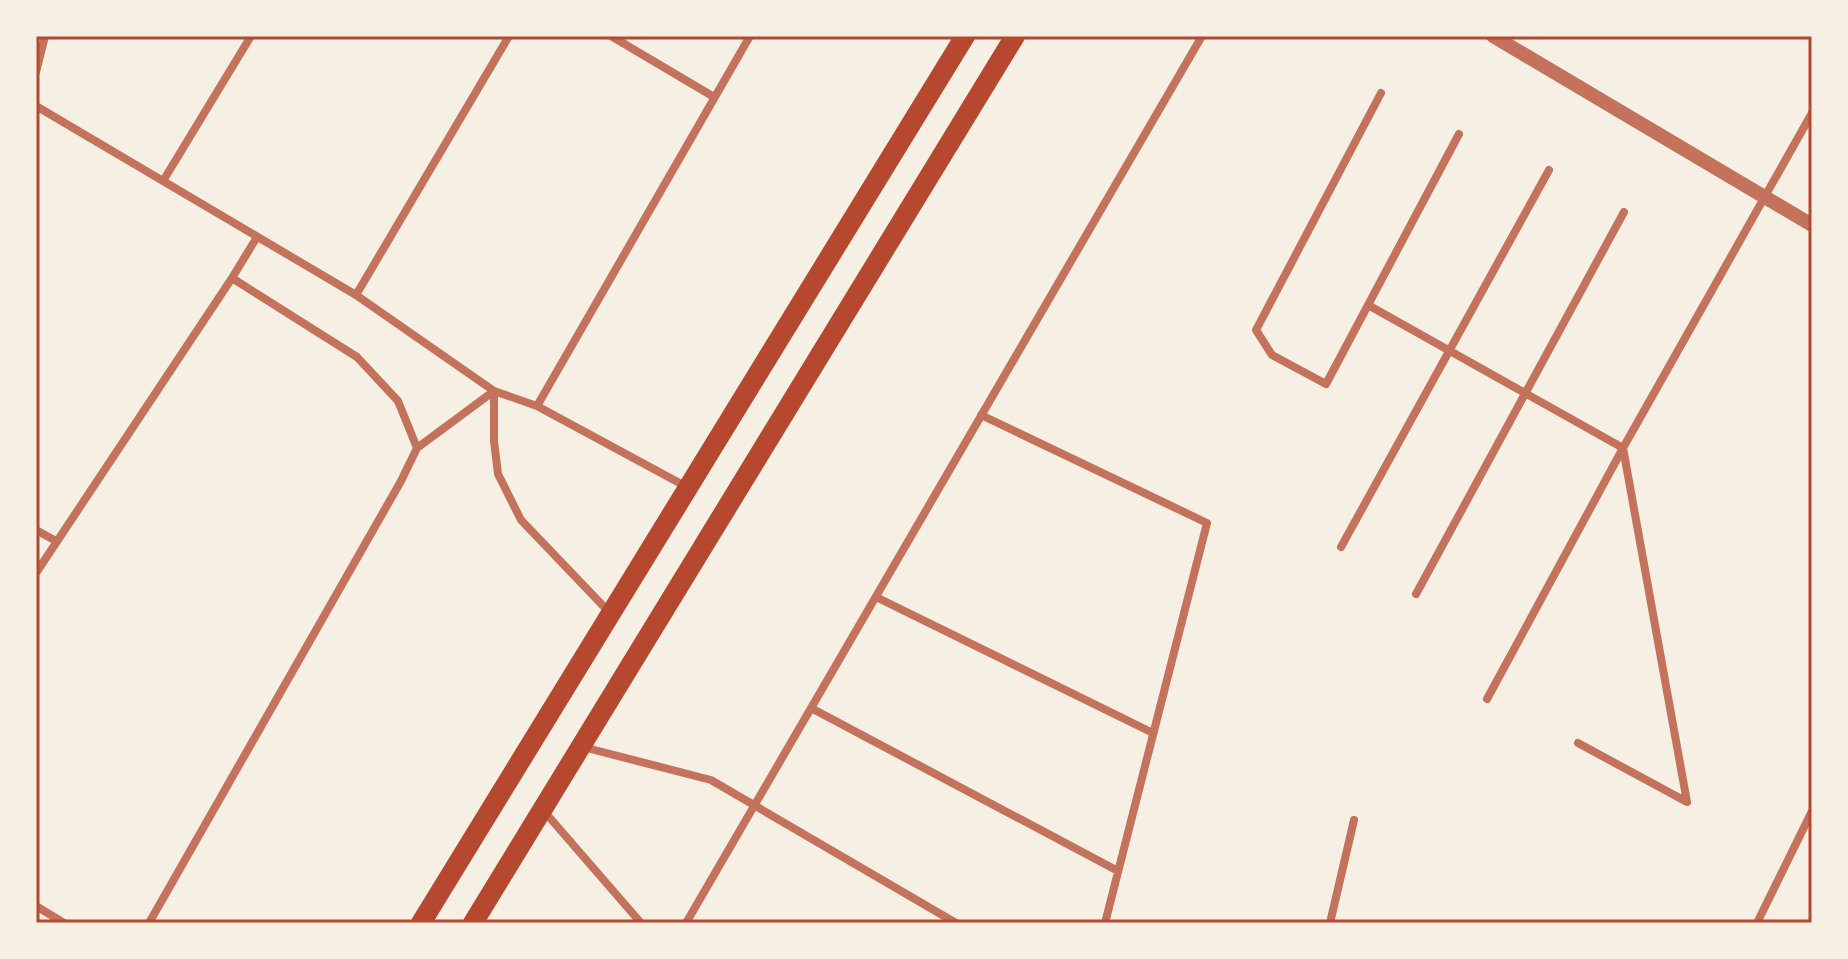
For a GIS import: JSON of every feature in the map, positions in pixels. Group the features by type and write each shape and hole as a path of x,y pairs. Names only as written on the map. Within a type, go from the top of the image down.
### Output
{"main road":[{"path":"421,923 965,36"},
{"path":"473,923 1015,36"}],"street":[{"path":"36,72 45,36"},
{"path":"163,181 251,36"},
{"path":"356,295 509,36"},
{"path":"611,36 714,97"},
{"path":"537,406 750,36"},
{"path":"686,923 1202,36"},
{"path":"1499,37 1812,225"},
{"path":"1381,93 1256,330 1272,355 1326,384 1459,134"},
{"path":"36,106 356,295 494,391 537,406 688,488"},
{"path":"1487,699 1623,448 1812,113"},
{"path":"1341,547 1549,170"},
{"path":"1416,594 1624,212"},
{"path":"36,573 257,237"},
{"path":"232,278 357,357 398,401 417,448"},
{"path":"1368,305 1623,448"},
{"path":"149,923 417,448 494,391"},
{"path":"494,391 494,441 498,474 521,520 611,614"},
{"path":"981,415 1207,523 1105,923"},
{"path":"1578,743 1687,802 1623,448"},
{"path":"36,530 56,541"},
{"path":"876,597 1153,733"},
{"path":"811,708 1118,871"},
{"path":"581,747 711,780 956,923"},
{"path":"543,810 641,923"},
{"path":"1757,923 1812,811"},
{"path":"1330,923 1354,820"},
{"path":"36,906 64,923"}]}
